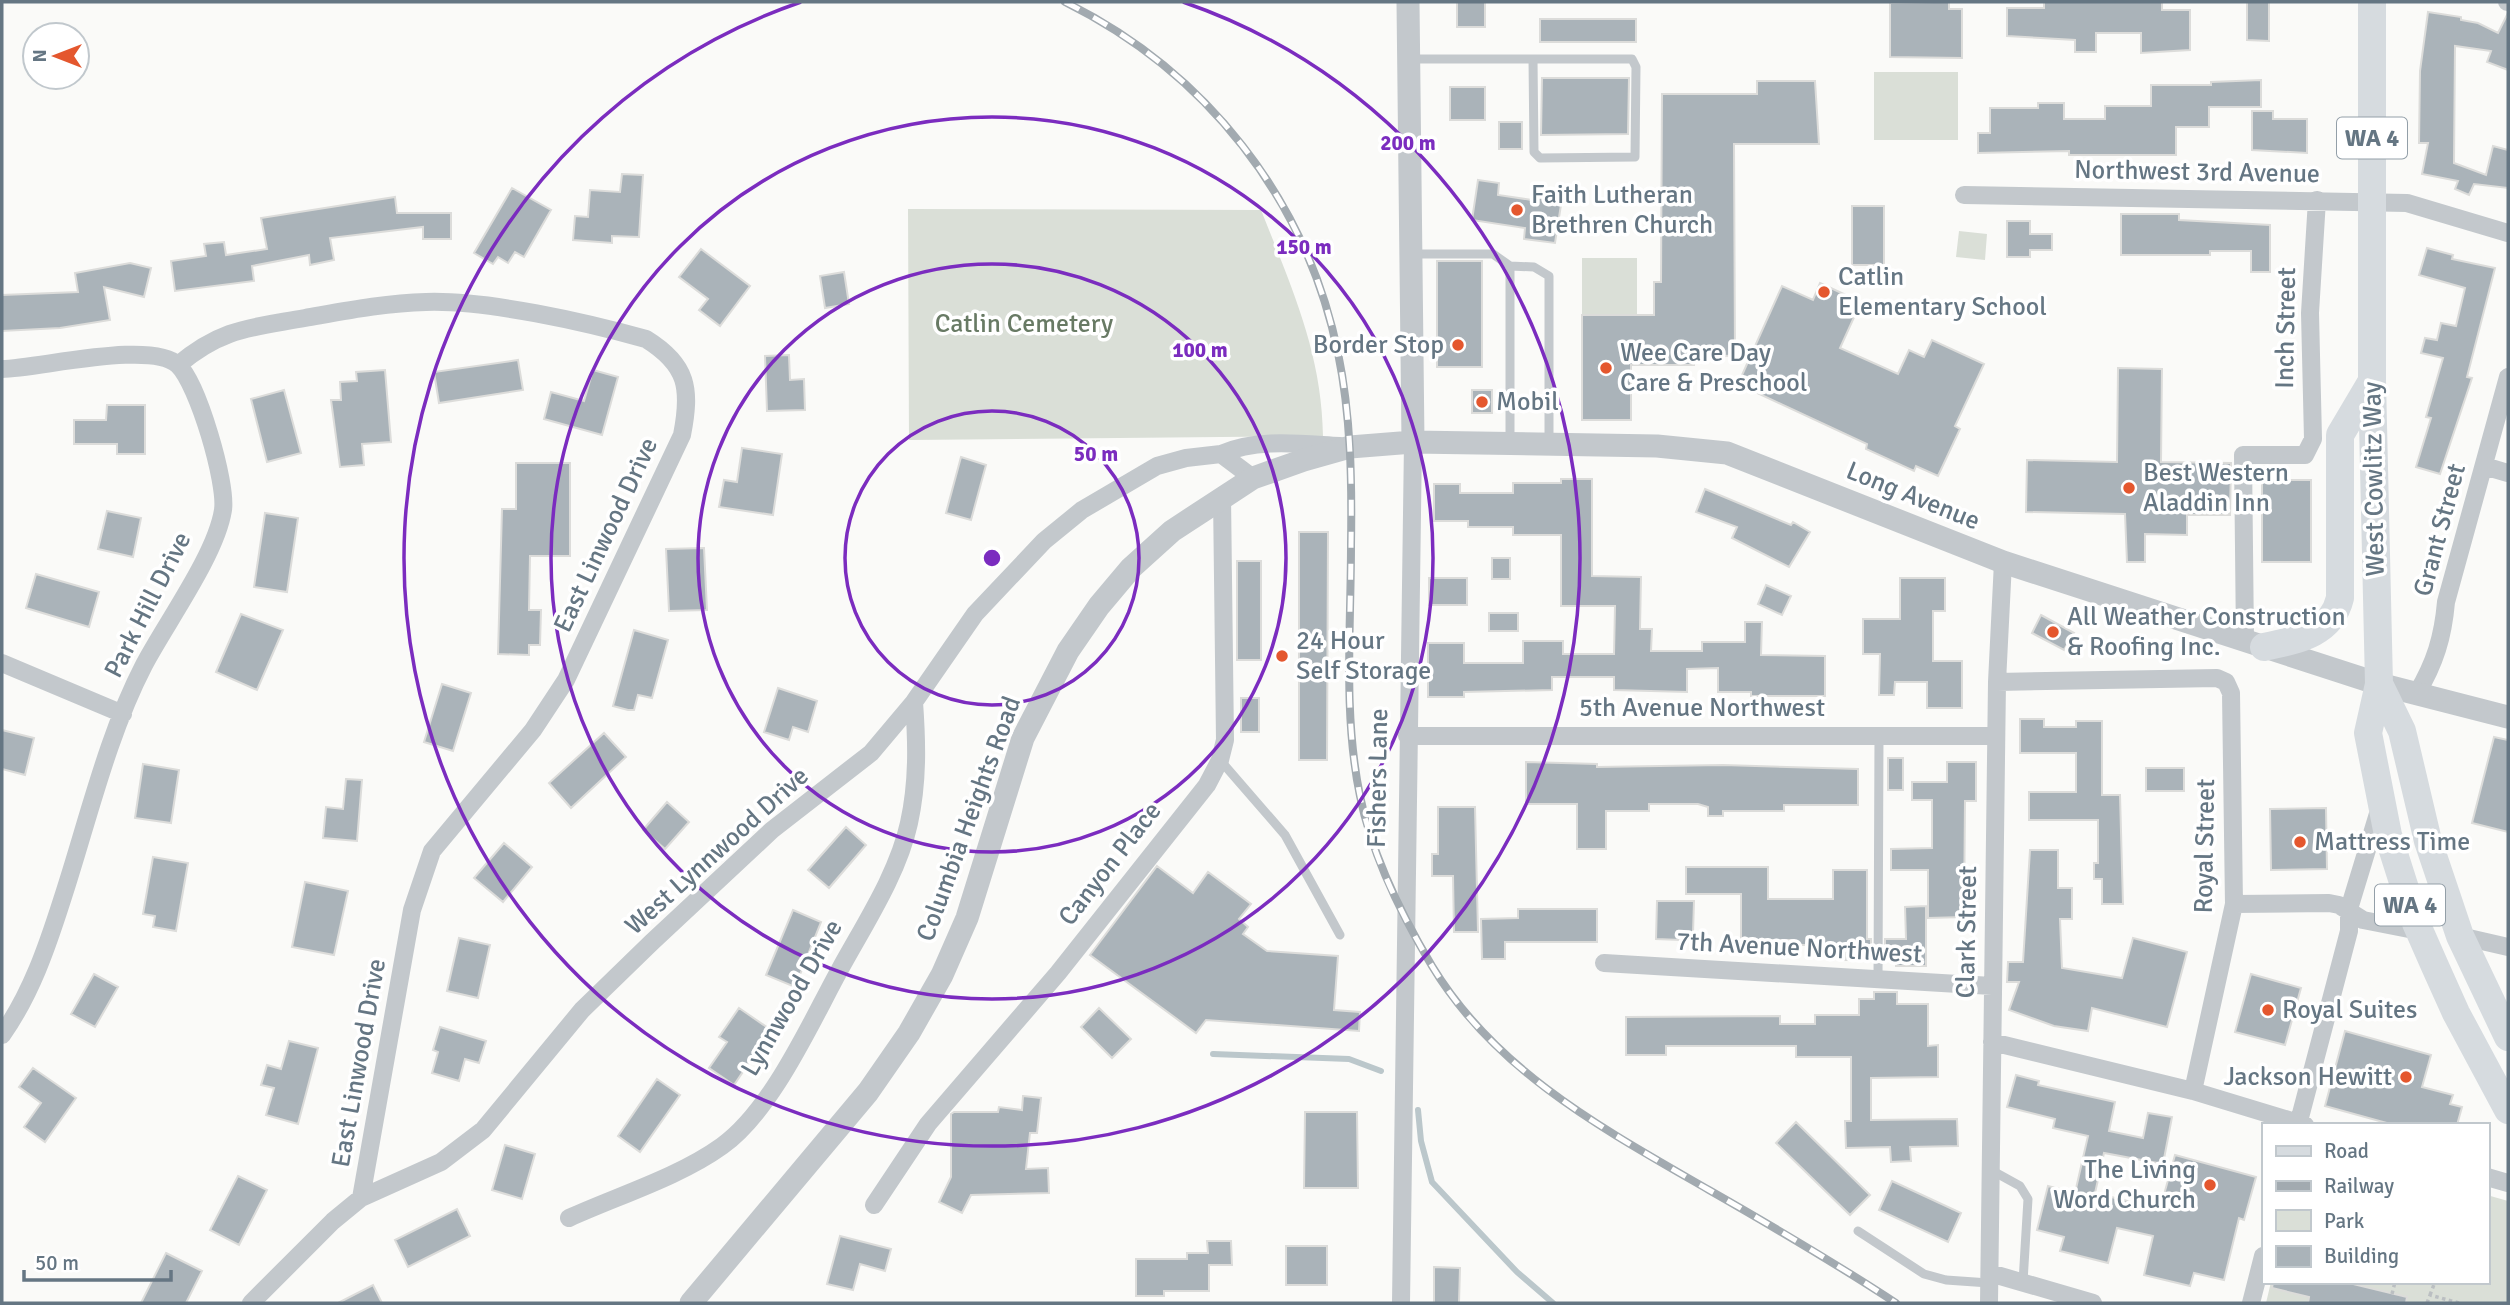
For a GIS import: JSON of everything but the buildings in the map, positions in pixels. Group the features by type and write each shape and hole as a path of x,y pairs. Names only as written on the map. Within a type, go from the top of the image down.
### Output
{"main road":[{"name":"West Cowlitz Way","path":"2372,2 2372,381 2379,684 2368,733 2381,804 2420,931 2456,1013 2508,1110"},
{"path":"2254,644 2306,638 2336,614 2340,598 2340,435 2372,381"},
{"name":"West Cowlitz Way","path":"2379,684 2402,731 2428,841 2460,936 2508,1037"}],"street":[{"name":"Fishers Lane","path":"1401,1303 1413,442 1408,2"},
{"name":"Northwest 3rd Avenue","path":"1964,195 2407,203 2508,233"},
{"name":"Inch Street","path":"2254,644 2243,456 2305,455 2313,439 2310,313 2317,200"},
{"name":"East Linwood Drive","path":"178,365 202,345 228,332 369,307 426,302 499,309 636,336 664,350 685,380 688,407 682,435 566,680 533,730 432,851 421,878 412,911 361,1198"},
{"path":"2,369 65,364 123,354 153,354 178,365"},
{"name":"Park Hill Drive","path":"2,1035 29,990 48,943 123,714 142,669 208,551 223,510 221,474 211,440 196,400 178,365"},
{"name":"Grant Street","path":"2417,693 2435,662 2443,632 2446,602 2508,377"},
{"name":"Long Avenue","path":"1413,442 1679,447 1727,453 2003,562 2379,684"},
{"name":"Columbia Heights Road","path":"691,1303 868,1092 909,1033 942,975 967,918 1023,738 1068,651 1099,606 1131,568 1172,531 1253,478 1350,447 1413,442"},
{"name":"West Lynnwood Drive","path":"251,1303 333,1221 361,1198 441,1162 483,1130 582,1010 772,830 871,753 914,702 975,614 1044,541 1082,510 1157,466 1186,458 1221,454 1239,446 1299,443 1350,447"},
{"path":"1221,454 1253,478"},
{"path":"2484,466 2508,473"},
{"name":"Canyon Place","path":"874,1205 928,1124 1058,973 1206,785 1220,760 1225,740 1222,496"},
{"name":"Clark Street","path":"1989,1303 1997,682 2003,562"},
{"path":"2,663 123,714"},
{"name":"Royal Street","path":"1997,682 2217,678 2226,682 2231,693 2234,904 2193,1091"},
{"path":"2379,684 2508,717"},
{"name":"Lynnwood Drive","path":"569,1218 692,1163 723,1145 749,1119 797,1053 879,900 909,826 918,750 914,702"},
{"name":"5th Avenue Northwest","path":"1407,736 1996,736"},
{"path":"2301,1123 2349,931 2349,909 2381,804"},
{"path":"2234,904 2329,903 2349,909 2363,920 2420,931"},
{"path":"2460,936 2508,947"},
{"name":"7th Avenue Northwest","path":"1604,963 1992,986"},
{"path":"1992,1042 2193,1091 2298,1123"},
{"path":"2489,1178 2508,1183"},
{"path":"2251,1303 2262,1260"},
{"path":"1990,1278 2024,1282 2093,1303"}],"lane":[{"path":"1408,59 1533,59 1632,59 1636,67 1635,157 1540,158 1534,152 1533,59"},
{"path":"1410,254 1493,254 1510,266 1534,267 1549,276 1549,444"},
{"path":"1510,266 1510,444"},
{"path":"1878,979 1879,736"},
{"path":"1220,760 1285,835 1340,935"},
{"path":"1991,1170 2020,1186 2028,1199 2024,1282"},
{"path":"1858,1231 1930,1276 1990,1278"}],"path":[{"path":"2392,1294 2394,1284"},
{"path":"2427,1303 2434,1284"},
{"path":"2430,1295 2459,1303"}],"green space":[{"path":"1874,72 1958,72 1958,140 1874,140"},
{"name":"Catlin Cemetery","path":"908,209 1261,210 1294,293 1311,348 1317,376 1323,436 909,440"},
{"path":"1959,231 1987,234 1985,260 1956,257"},
{"path":"1582,258 1637,258 1637,315 1582,315"},
{"path":"2489,1196 2508,1201 2508,1303 2266,1303 2271,1284 2489,1284"}],"waterway":[{"path":"1213,1054 1349,1059 1381,1071"},
{"path":"1418,1110 1421,1141 1432,1182 1517,1272 1553,1303"}],"railway":[{"path":"1065,2 1116,31 1163,65 1205,103 1242,146 1275,192 1302,243 1323,296 1338,353 1350,449 1349,671 1351,734 1360,796 1380,862 1409,926 1432,966 1458,1004 1488,1037 1520,1068 1555,1095 1631,1145 1803,1245 1896,1303"}],"place":[{"name":"Faith Lutheran Brethren Church","path":"1517,210"},
{"name":"Catlin Elementary School","path":"1824,292"},
{"name":"Border Stop","path":"1458,345"},
{"name":"Wee Care Day Care & Preschool","path":"1606,368"},
{"name":"Mobil","path":"1482,402"},
{"name":"Best Western Aladdin Inn","path":"2129,488"},
{"name":"All Weather Construction & Roofing Inc.","path":"2053,632"},
{"name":"24 Hour Self Storage","path":"1282,656"},
{"name":"Mattress Time","path":"2300,842"},
{"name":"Royal Suites","path":"2268,1010"},
{"name":"Jackson Hewitt","path":"2406,1077"},
{"name":"The Living Word Church","path":"2210,1185"}]}
